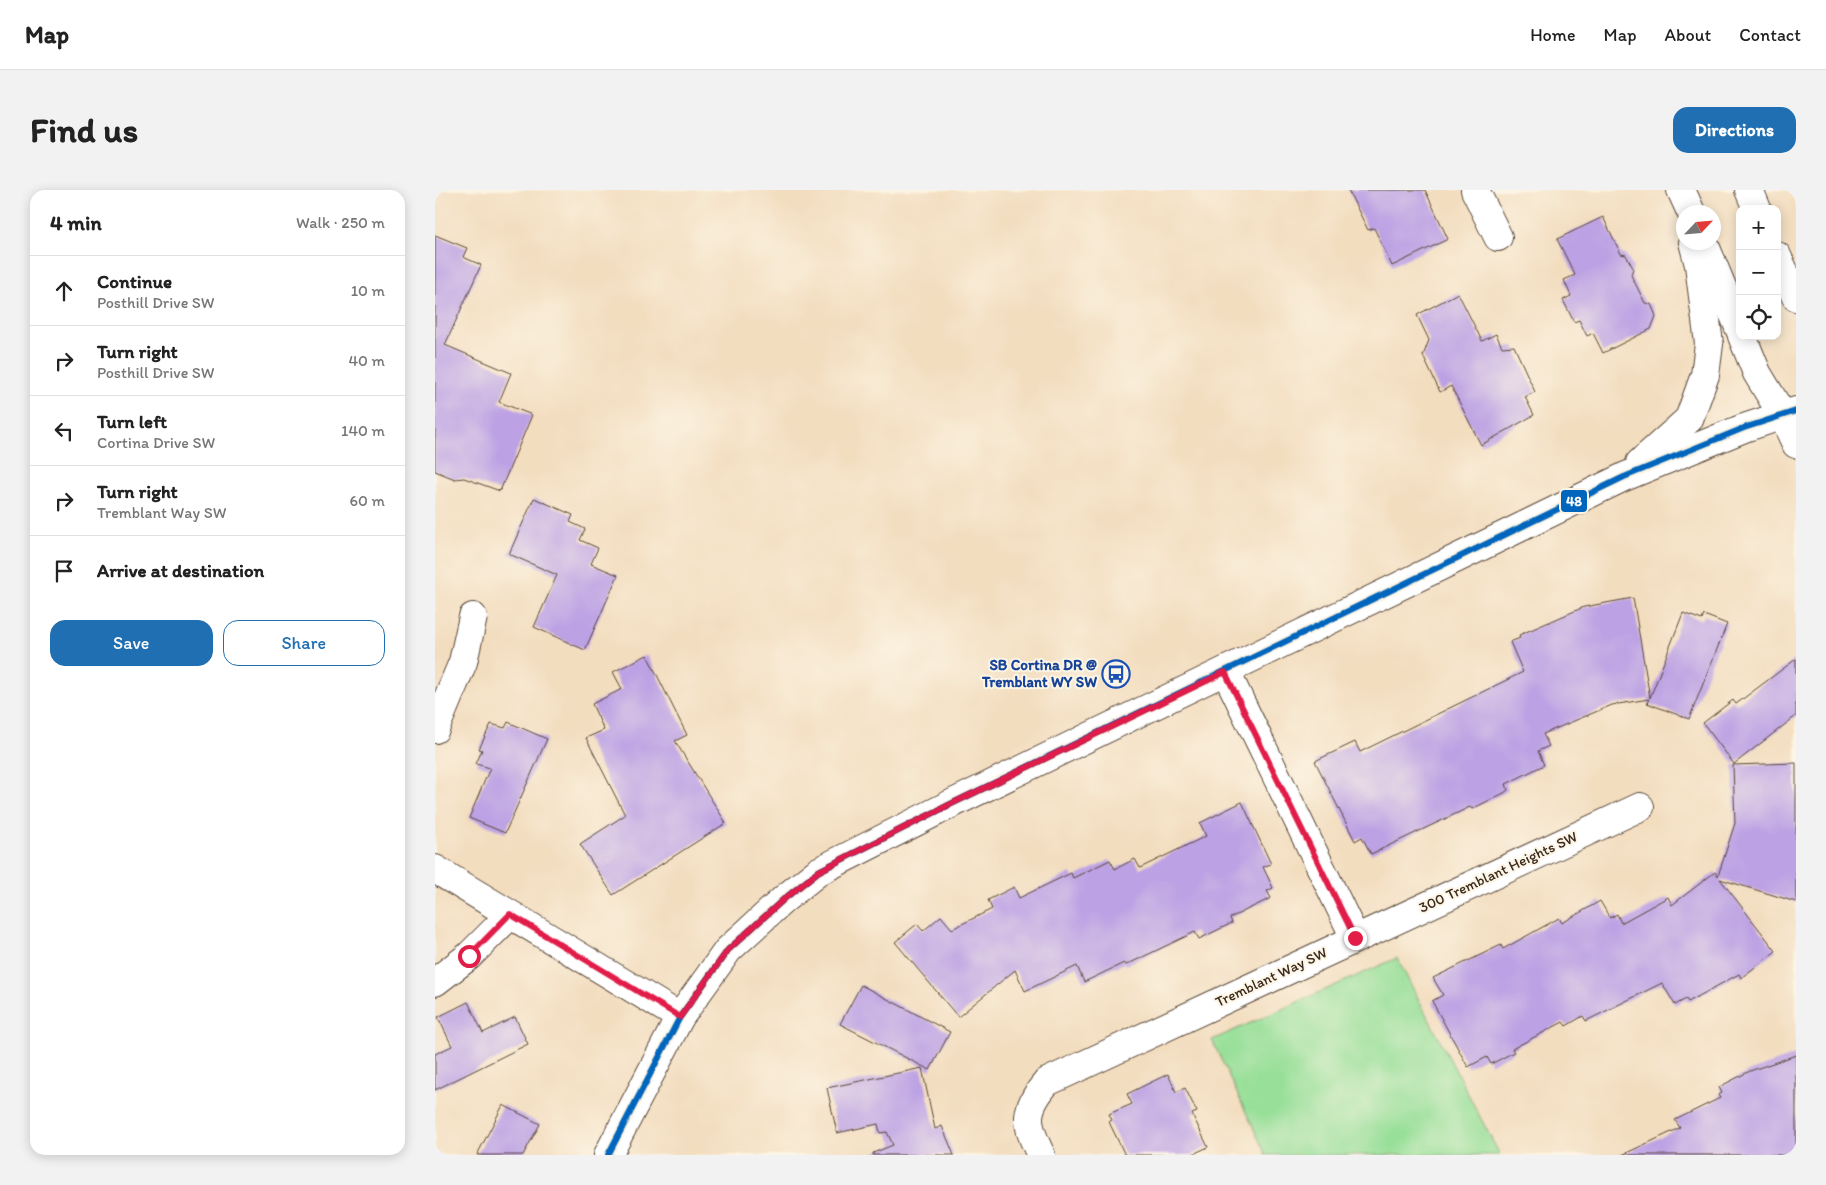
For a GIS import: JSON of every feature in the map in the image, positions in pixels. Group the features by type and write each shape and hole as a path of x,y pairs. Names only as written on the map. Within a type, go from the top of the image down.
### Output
{"street":[{"path":"1475,190 1498,236"},
{"path":"1680,190 1683,205"},
{"path":"1680,190 1688,205"},
{"path":"1749,190 1755,205"},
{"path":"1624,477 1689,419 1705,375 1709,344 1699,265 1695,250"},
{"path":"1706,250 1736,320"},
{"path":"1781,264 1796,296"},
{"path":"1744,340 1757,373 1789,414 1796,444"},
{"path":"608,1155 680,1017 728,950 784,899 819,871 949,805 1624,477 1744,428 1789,414"},
{"path":"435,729 463,662 473,617"},
{"path":"1225,672 1355,938"},
{"name":"300 Tremblant Heights SW","path":"1355,938 1640,807"},
{"path":"435,869 680,1017"},
{"path":"435,982 469,956 510,914"},
{"name":"Tremblant Way SW","path":"1041,1155 1027,1122 1033,1098 1047,1082 1355,938"}],"green space":[{"path":"1397,958 1500,1155 1266,1155 1212,1040"}],"building":[{"path":"1348,190 1425,190 1448,239 1392,266 1374,228 1368,230"},
{"path":"1603,217 1621,254 1626,255 1633,268 1631,275 1645,303 1651,304 1656,316 1651,329 1603,353 1593,333 1587,336 1579,320 1574,322 1563,300 1571,296 1564,280 1575,275 1557,239"},
{"path":"435,235 467,248 463,257 481,265 445,345 511,373 499,402 532,415 500,491 464,478 455,479 435,471"},
{"path":"1458,293 1482,341 1496,334 1502,347 1514,346 1535,392 1525,397 1534,415 1481,445 1451,386 1440,392 1423,356 1429,340 1417,315"},
{"path":"534,498 573,515 570,522 585,529 580,540 598,548 591,564 618,575 585,650 534,627 557,575 509,554"},
{"path":"1633,598 1650,698 1683,613 1702,620 1704,615 1727,624 1689,719 1647,703 1649,699 1612,705 1543,734 1549,746 1538,751 1544,765 1506,784 1508,790 1504,793 1371,854 1362,837 1355,841 1315,761 1355,742 1360,752 1523,672 1510,642 1520,638 1519,635 1584,607"},
{"path":"647,655 687,735 675,741 726,823 613,895 580,844 625,815 586,738 604,730 592,704 622,689 613,672"},
{"path":"1796,659 1796,716 1734,764 1703,723 1733,700 1736,704"},
{"path":"508,722 547,739 505,833 469,818 490,768 476,764 482,750 479,749 491,724 505,728"},
{"path":"1796,763 1796,902 1720,879 1776,951 1741,978 1739,974 1688,1002 1686,999 1675,1005 1662,983 1586,1021 1583,1016 1566,1026 1563,1022 1512,1049 1514,1052 1491,1064 1487,1057 1468,1067 1432,1001 1443,995 1433,978 1501,945 1503,949 1559,918 1562,923 1600,901 1610,918 1617,914 1621,923 1668,897 1672,905 1715,872 1718,876 1735,823 1733,765"},
{"path":"1242,802 1271,864 1263,867 1273,888 1267,891 1271,898 1230,918 1232,923 1199,939 1195,932 1126,965 1124,963 1084,982 1077,966 1025,991 1015,970 958,1017 895,942 917,924 923,931 941,916 952,929 992,909 988,900 1014,887 1019,898 1071,873 1073,878 1110,860 1115,869 1135,859 1140,868 1206,836 1200,823"},
{"path":"861,985 950,1032 930,1070 840,1024"},
{"path":"468,1002 483,1033 515,1017 528,1044 435,1090 435,1054 452,1046 438,1017"},
{"path":"1796,1055 1796,1155 1622,1155 1680,1128 1675,1120 1720,1098 1718,1095 1722,1093 1719,1087 1750,1071"},
{"path":"922,1068 935,1129 942,1126 954,1155 873,1155 873,1153 893,1145 887,1132 880,1133 878,1124 837,1133 827,1088"},
{"path":"1168,1074 1176,1092 1185,1088 1197,1112 1192,1114 1208,1147 1191,1155 1125,1155 1109,1122 1112,1120 1109,1114 1132,1104 1127,1094"},
{"path":"503,1105 540,1124 523,1155 477,1155"}],"transit line":[{"name":"48","path":"608,1155 680,1017 728,950 784,899 819,871 949,805 1624,477 1744,428 1796,411"}],"place":[{"name":"SB Cortina DR @ Tremblant WY SW","path":"1116,674"}],"route":[{"path":"469,956 510,914 680,1017 728,950 784,899 819,871 851,857 949,805 1225,672 1355,938"}]}
